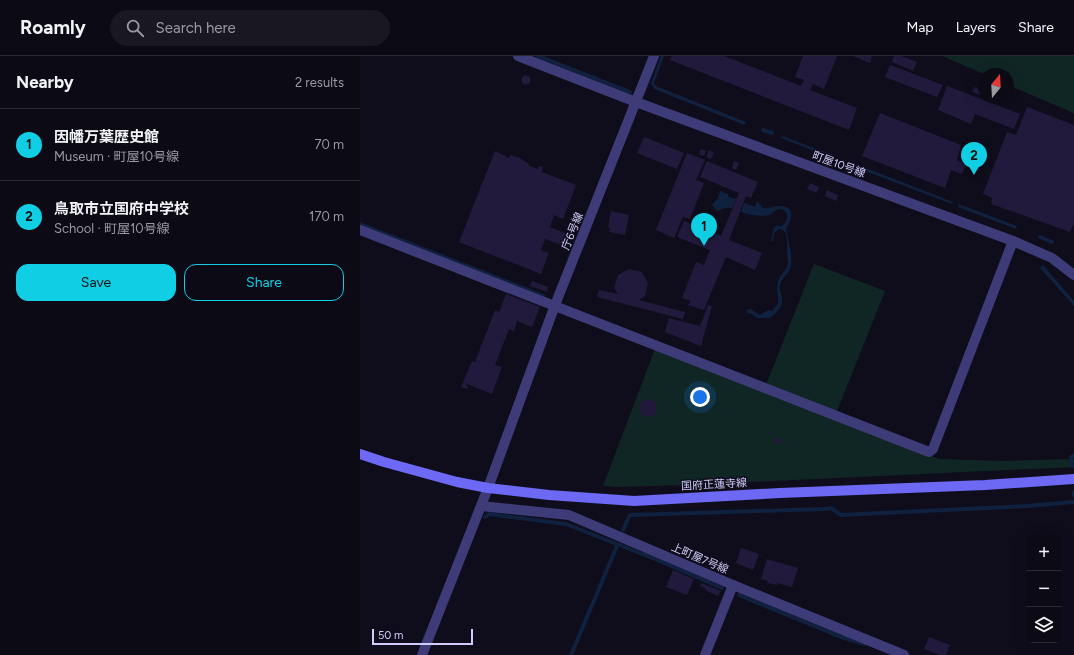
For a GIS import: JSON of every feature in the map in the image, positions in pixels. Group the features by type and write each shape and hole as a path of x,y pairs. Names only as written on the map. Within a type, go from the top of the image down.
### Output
{"main road":[{"name":"国府正蓮寺線","path":"360,454 457,482 488,488 549,495 634,501 780,493 985,485 1074,479"}],"street":[{"path":"518,56 636,102 654,56"},
{"name":"町屋10号線","path":"636,102 1013,241 1052,258 1074,275"},
{"name":"庁6号線","path":"422,655 488,488 555,305 636,102"},
{"path":"360,230 929,452 933,449 1013,241"},
{"name":"上町屋7号線","path":"481,506 569,515 733,585 904,655"},
{"path":"704,655 733,585"}],"green space":[{"path":"942,56 1074,56 1074,113 1014,88 1014,68 978,68 978,71"},
{"path":"814,264 885,291 837,411 766,385"},
{"path":"655,349 939,459 1001,461 1074,459 1074,467 685,485 603,486"}],"water":[{"path":"661,56 664,56 654,83 656,86 746,122 744,125 654,89 651,83"},
{"path":"782,136 833,155 832,158 781,138"},
{"path":"853,163 953,202 952,204 852,166"},
{"path":"720,191 728,194 729,197 736,199 732,208 725,208 717,211 712,205 718,198"},
{"path":"757,201 763,208 784,206 790,210 791,214 790,221 786,229 790,249 791,265 780,285 782,301 780,307 770,318 757,318 748,313 746,310 751,309 760,315 768,310 772,311 778,304 778,282 788,263 787,238 785,232 778,229 774,234 773,241 771,241 774,227 782,226 788,217 786,212 781,209 776,210 767,216 741,212 744,203 755,207"},
{"path":"959,204 1017,226 1016,229 958,207"},
{"path":"360,222 546,295 545,297 360,225"},
{"path":"1043,265 1074,301 1074,306 1040,268"}],"building":[{"path":"672,56 724,56 801,86 804,80 795,77 803,56 837,56 824,89 813,84 810,90 857,108 849,130 670,60"},
{"path":"853,56 872,56 870,63"},
{"path":"894,56 901,56 917,62 913,71 892,62"},
{"path":"890,65 943,85 937,97 885,77"},
{"path":"524,76 528,76 530,80 528,84 524,84 522,82 522,78"},
{"path":"947,86 978,98 978,104 994,104 1020,114 1014,129 975,114 971,124 938,110"},
{"path":"974,87 978,88 978,94 972,92"},
{"path":"1027,107 1074,125 1074,223 1070,232 991,204 992,198 983,194 1007,132 1016,135"},
{"path":"880,113 961,145 957,160 966,164 962,174 951,170 945,188 862,156"},
{"path":"644,137 684,153 677,169 637,153"},
{"path":"701,149 706,151 704,156 699,154"},
{"path":"709,150 714,153 711,159 706,157"},
{"path":"495,151 509,158 510,155 520,158 529,164 529,166 538,169 539,166 543,167 542,172 576,185 563,219 554,215 550,227 567,234 562,245 545,239 541,250 549,253 541,274 459,242"},
{"path":"687,153 705,160 696,180 704,183 690,219 683,217 674,238 656,230"},
{"path":"707,161 758,182 751,198 746,196 729,240 762,253 755,270 726,257 704,310 688,305 691,301 682,298 696,262 704,265 710,250 677,237 684,221 721,236 739,193 700,177"},
{"path":"734,161 739,163 736,170 732,168"},
{"path":"810,183 819,187 817,193 807,189"},
{"path":"827,190 838,195 836,201 825,196"},
{"path":"611,211 629,215 625,235 609,232 610,228 608,227"},
{"path":"629,269 642,272 648,283 645,296 639,300 685,312 683,319 597,297 599,290 618,294 614,288 618,275"},
{"path":"532,281 548,287 547,292 530,286"},
{"path":"506,294 540,307 532,327 517,321 514,331 509,329 495,365 502,367 492,394 467,384 466,386 468,389 461,387 472,361 475,362 495,310 499,312"},
{"path":"708,305 712,306 701,346 665,332 669,318 700,326"},
{"path":"648,399 654,402 657,408 654,414 648,417 642,414 639,408 642,402"},
{"path":"775,438 781,438 781,443 775,443"},
{"path":"741,548 759,554 753,570 736,563"},
{"path":"767,559 798,568 792,587 777,583 777,585 767,583 768,581 761,579"},
{"path":"673,570 694,579 687,595 666,587"},
{"path":"701,583 721,591 718,596 705,590 705,588 700,586"},
{"path":"929,637 950,645 946,655 940,655 924,649"}],"waterway":[{"path":"538,56 630,92"},
{"path":"763,130 772,133"},
{"path":"1040,237 1052,242"},
{"path":"1072,466 1071,457 1074,456"},
{"path":"623,530 630,515 831,508 841,515 1027,506 1074,502"},
{"path":"485,517 489,514 566,524 655,559 722,588"},
{"path":"571,655 617,546"},
{"path":"739,595 841,637 865,644"}],"place":[{"name":"鳥取市立国府中学校","path":"974,175"},
{"name":"因幡万葉歴史館","path":"704,246"}]}
